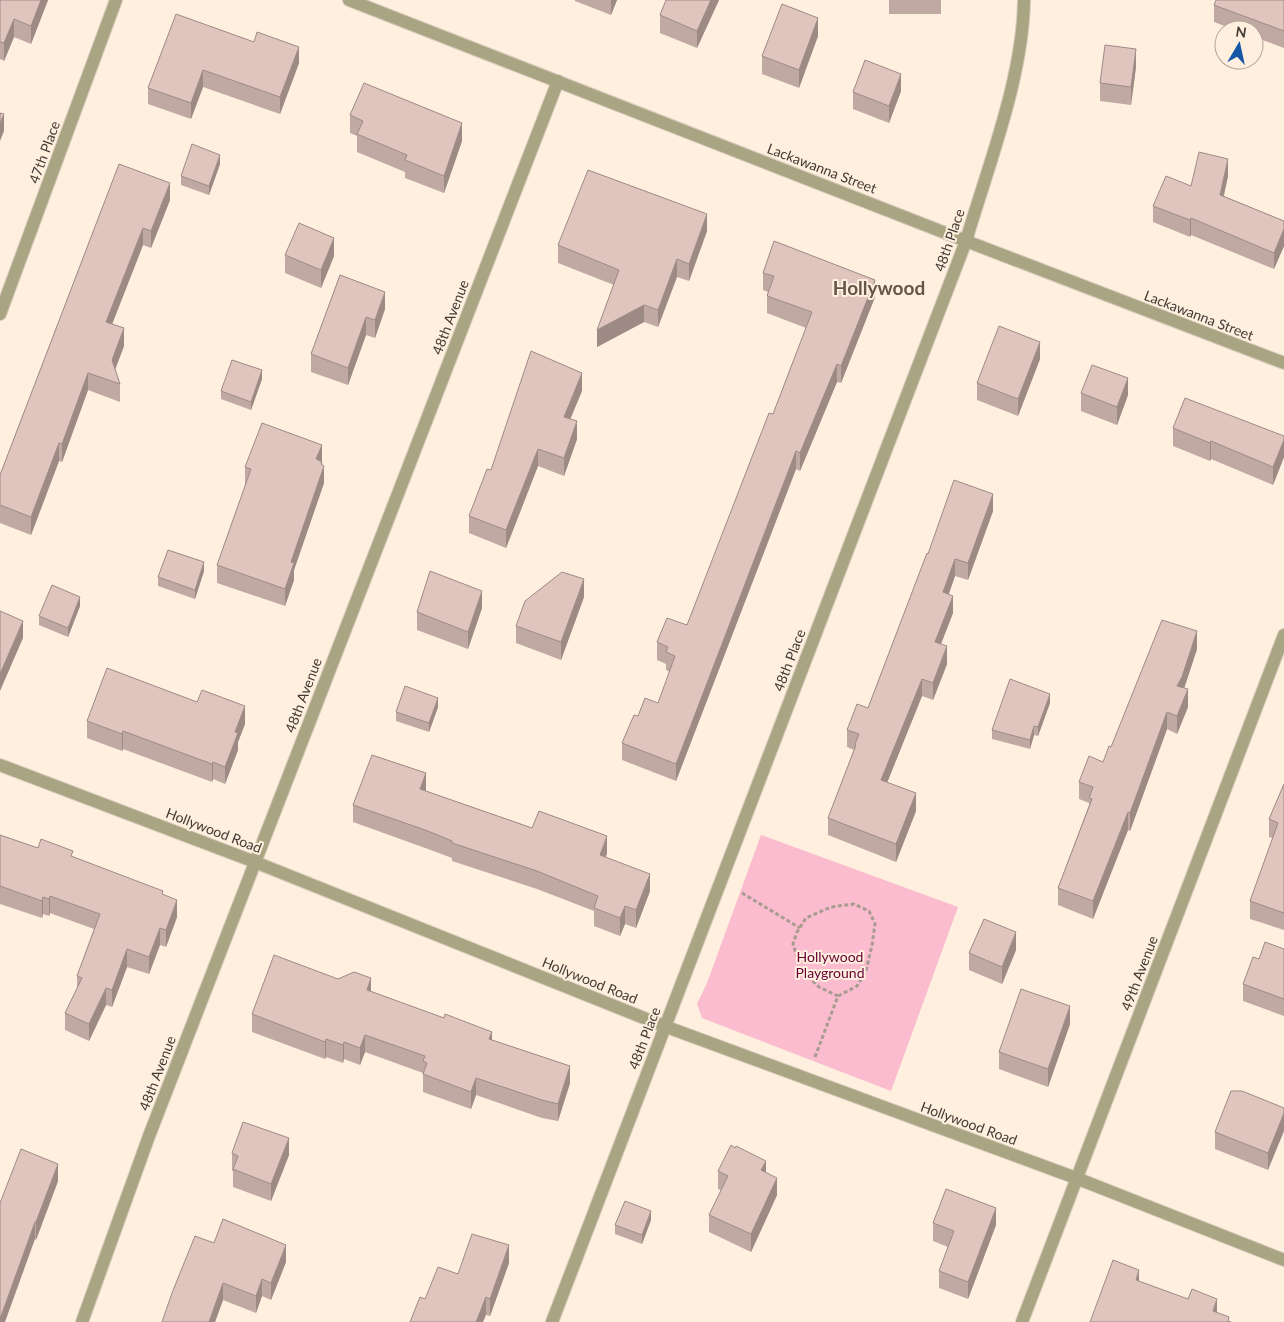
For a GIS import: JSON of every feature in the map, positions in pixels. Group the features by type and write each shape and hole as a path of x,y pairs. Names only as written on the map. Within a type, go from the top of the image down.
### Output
{"street":[{"name":"47th Place","path":"0,314 116,0"},
{"name":"Lackawanna Street","path":"349,0 1284,363"},
{"name":"48th Place","path":"552,1322 966,241 1009,99 1024,25 1024,0"},
{"name":"48th Avenue","path":"82,1322 149,1136 558,81"},
{"name":"49th Avenue","path":"1022,1322 1284,635"},
{"name":"Hollywood Road","path":"0,766 255,862 664,1026 1076,1178 1284,1260"}],"path":[{"path":"719,884 748,895 800,928"},
{"path":"806,1078 838,996 857,986 866,971 875,924 869,911 854,904 831,907 806,918 793,944 802,971 819,987 838,996"}],"green space":[{"name":"Hollywood Playground","path":"761,835 958,907 891,1091 702,1018 697,1004 707,983"}],"building":[{"path":"0,0 41,0 31,26 14,19 4,43 0,42"},
{"path":"666,0 711,0 697,31 660,15"},
{"path":"1216,0 1284,0 1284,31 1264,24 1264,20 1254,20 1214,5"},
{"path":"782,4 818,18 799,70 762,56"},
{"path":"176,14 254,42 257,32 299,47 280,97 203,70 191,103 148,88"},
{"path":"1105,45 1136,49 1131,87 1100,83"},
{"path":"865,60 901,74 889,106 853,92"},
{"path":"364,83 462,123 444,176 405,160 407,155 357,134 363,121 350,115"},
{"path":"0,113 4,114 0,123"},
{"path":"192,144 220,155 209,186 181,176"},
{"path":"1199,152 1228,159 1220,195 1284,221 1284,229 1274,253 1191,218 1190,220 1153,206 1166,176 1191,186"},
{"path":"119,164 170,183 151,231 143,228 106,322 124,328 112,360 120,384 88,373 62,444 59,443 31,517 0,505 0,475"},
{"path":"588,170 707,214 689,264 677,259 658,310 644,305 597,330 619,270 558,245"},
{"path":"299,223 334,238 321,270 285,255"},
{"path":"774,241 875,280 841,366 837,364 800,453 796,451 676,764 622,743 634,715 638,716 645,698 658,703 675,656 666,652 668,647 657,642 667,618 687,625 769,413 773,414 812,312 767,296 774,276 763,273"},
{"path":"340,275 385,292 375,320 366,317 348,368 311,354"},
{"path":"999,326 1040,342 1018,399 977,383"},
{"path":"531,351 582,373 564,417 577,421 564,458 538,449 506,530 469,516 487,469 491,470"},
{"path":"232,360 262,370 251,402 221,391"},
{"path":"1092,365 1128,378 1117,407 1081,393"},
{"path":"1185,398 1284,436 1273,467 1211,441 1210,443 1173,428"},
{"path":"262,423 322,445 316,459 322,462 321,464 324,466 291,562 294,563 285,589 217,565 251,469 245,467"},
{"path":"954,480 993,494 968,563 955,559 943,592 953,596 935,642 947,646 933,683 922,679 881,780 916,793 896,844 828,818 859,734 847,730 857,704 868,708 928,554"},
{"path":"168,550 204,562 195,590 158,577"},
{"path":"430,571 482,591 468,632 417,612"},
{"path":"562,572 584,579 561,642 516,626 525,601"},
{"path":"52,585 80,597 68,628 39,616"},
{"path":"0,611 23,621 0,674"},
{"path":"1162,620 1197,631 1182,677 1177,686 1188,689 1177,716 1167,712 1130,813 1128,812 1093,901 1058,888 1092,799 1089,798 1093,787 1079,782 1089,756 1103,762 1109,746 1111,747"},
{"path":"107,668 197,702 202,690 245,706 235,732 238,733 225,767 123,731 122,734 87,721"},
{"path":"1010,679 1050,694 1038,727 1034,726 1030,740 992,730"},
{"path":"405,686 438,698 429,723 396,712"},
{"path":"372,755 426,773 420,789 532,828 539,811 607,836 600,855 650,874 636,910 625,906 620,918 594,908 598,896 537,871 452,843 452,841 428,831 353,805"},
{"path":"1284,784 1284,913 1250,901 1278,823 1269,819"},
{"path":"0,835 38,848 41,839 73,851 71,856 163,891 162,894 177,900 166,930 160,928 149,957 127,949 112,990 106,988 89,1024 65,1013 82,978 77,976 100,914 50,896 49,899 43,897 42,901 0,886"},
{"path":"984,919 1016,932 1002,967 969,953"},
{"path":"1265,942 1284,949 1284,999 1243,984 1253,957 1259,959"},
{"path":"274,955 338,979 354,972 371,978 367,990 444,1018 445,1014 492,1032 489,1039 570,1066 558,1104 476,1078 471,1092 423,1074 427,1063 423,1061 425,1056 365,1035 360,1048 344,1042 343,1045 326,1039 325,1042 252,1014"},
{"path":"1021,989 1070,1006 1048,1069 999,1052"},
{"path":"1231,1091 1242,1091 1284,1108 1284,1113 1268,1153 1215,1132"},
{"path":"243,1122 289,1138 271,1184 233,1169 238,1156 232,1153"},
{"path":"731,1145 766,1161 761,1170 777,1178 751,1234 709,1215 728,1176 718,1171"},
{"path":"21,1149 58,1164 0,1319 0,1203"},
{"path":"946,1189 996,1208 968,1282 939,1271 954,1231 933,1223"},
{"path":"625,1201 651,1211 642,1235 615,1225"},
{"path":"223,1219 286,1245 271,1283 262,1279 256,1296 223,1283 209,1322 162,1322 195,1236 214,1243"},
{"path":"472,1234 509,1245 490,1299 486,1297 476,1322 410,1322 420,1297 425,1299 438,1267 458,1274"},
{"path":"1113,1260 1139,1270 1136,1280 1188,1299 1192,1289 1217,1299 1213,1311 1229,1317 1228,1321 1231,1322 1090,1322"}],"district":[{"name":"Hollywood","path":"879,287"}]}
